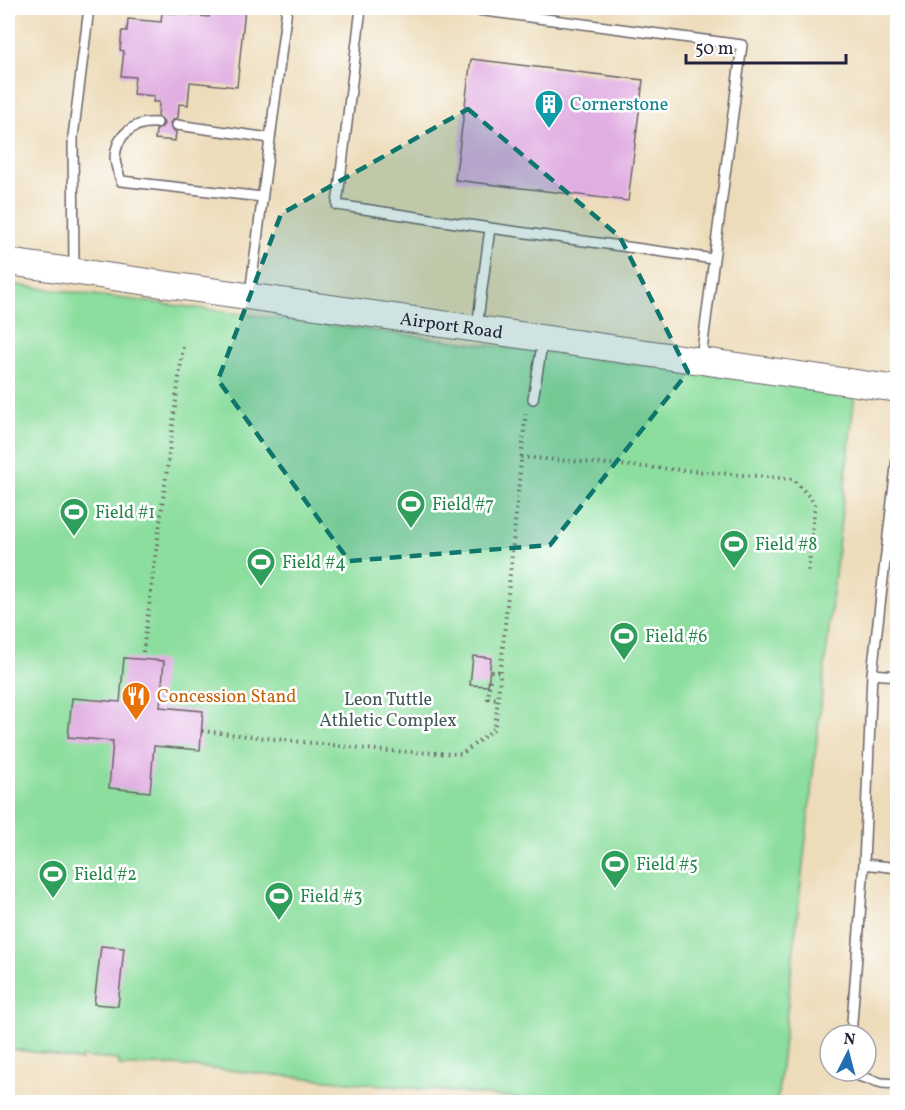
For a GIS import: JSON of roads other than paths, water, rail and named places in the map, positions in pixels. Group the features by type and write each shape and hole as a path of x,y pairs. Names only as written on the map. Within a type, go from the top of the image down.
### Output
{"street":[{"name":"Airport Road","path":"8,262 897,389"}],"lane":[{"path":"74,272 73,137 89,8"},
{"path":"250,296 286,8"},
{"path":"361,8 337,205 714,259"},
{"path":"462,8 742,45 701,361"},
{"path":"157,123 131,128 118,142 115,160 121,181 262,197"},
{"path":"177,125 270,138"},
{"path":"477,329 490,228"},
{"path":"533,399 543,338"},
{"path":"852,1023 864,864 872,674 897,450"},
{"path":"872,674 897,676"},
{"path":"864,864 897,867"},
{"path":"878,1082 897,1084"}],"place":[{"name":"Cornerstone","path":"549,130"},
{"name":"Field #7","path":"411,530"},
{"name":"Field #1","path":"74,538"},
{"name":"Field #8","path":"734,570"},
{"name":"Field #4","path":"261,588"},
{"name":"Field #6","path":"624,662"},
{"name":"Concession Stand","path":"136,722"},
{"name":"Field #5","path":"615,890"},
{"name":"Field #2","path":"53,900"},
{"name":"Field #3","path":"279,922"}],"park label":[{"name":"Leon Tuttle Athletic Complex","path":"388,709"}]}
